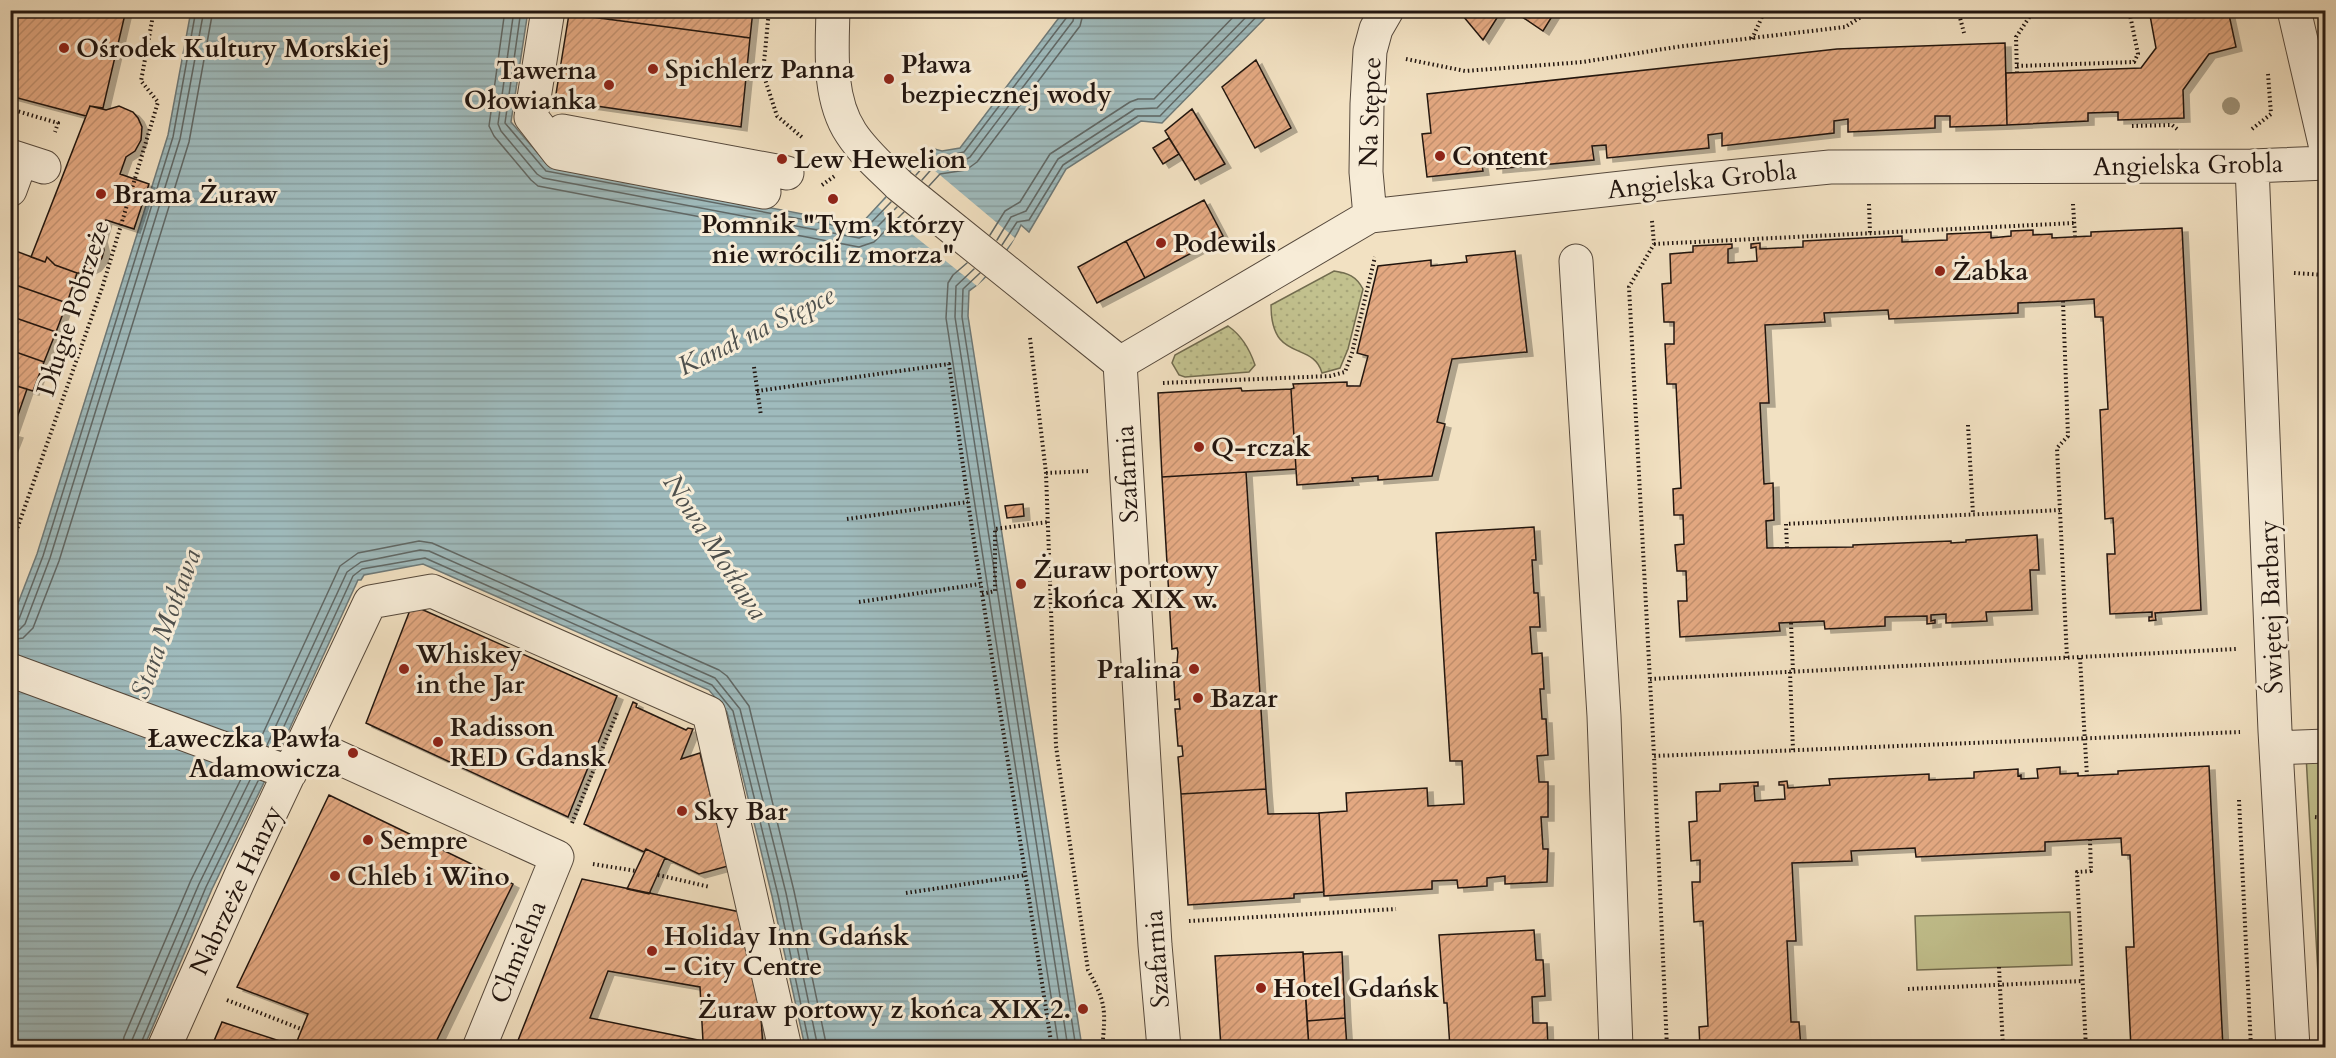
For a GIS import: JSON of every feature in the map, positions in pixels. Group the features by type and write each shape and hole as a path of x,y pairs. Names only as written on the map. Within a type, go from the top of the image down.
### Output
{"street":[{"path":"548,10 531,117 559,153 775,183"},
{"path":"833,10 832,61 838,104 850,132 869,155 899,184 1120,363"},
{"name":"Na Stępce","path":"1370,216 1366,172 1366,104 1370,51 1376,29 1387,10"},
{"path":"2294,10 2325,148"},
{"path":"10,190 25,161"},
{"name":"Angielska Grobla","path":"1120,363 1370,216 1830,167 2252,166 2325,163"},
{"name":"Świętej Barbary","path":"2252,166 2276,739 2293,1047"},
{"path":"1576,261 1603,704 1616,1047"},
{"name":"Szafarnia","path":"1120,363 1155,945 1164,1047"},
{"name":"Nabrzeże Hanzy","path":"164,1047 243,871 281,770 304,742 370,602 432,591 631,679"},
{"path":"10,670 281,770"},
{"path":"631,679 710,713 785,1047"},
{"path":"2276,739 2325,746"},
{"path":"304,742 558,857"},
{"name":"Chmielna","path":"479,1047 558,857"}],"path":[{"name":"Długie Pobrzeże","path":"10,549 104,285 158,102 141,81 154,10"},
{"path":"769,10 763,74 766,84 777,116 810,143"},
{"path":"1752,39 1765,10"},
{"path":"1403,58 1465,71 1583,62 1676,46 1845,27 1872,10"},
{"path":"1958,10 1964,33"},
{"path":"2018,73 2016,37 2034,10"},
{"path":"2018,66 2134,62 2138,54 2129,10"},
{"path":"10,109 58,123"},
{"path":"115,194 129,199"},
{"path":"1868,196 1870,233"},
{"path":"2073,200 2075,236"},
{"path":"1651,216 1654,244 1629,287 1667,1047"},
{"path":"1654,244 2074,223"},
{"path":"1153,383 1330,376 1345,372 1352,353 1377,248"},
{"path":"2290,272 2325,275"},
{"path":"2063,301 2068,436 2057,448 2067,658"},
{"path":"1029,328 1046,473 1056,746 1088,970 1101,994 1105,1019 1102,1047"},
{"path":"758,391 949,364 980,584 1052,1047"},
{"path":"754,367 760,416"},
{"path":"1968,425 1972,514"},
{"path":"1046,473 1100,471"},
{"path":"847,519 968,502"},
{"path":"1787,549 1786,524 2060,510"},
{"path":"982,594 995,591 995,529 1048,522"},
{"path":"859,602 980,584"},
{"path":"1791,623 1792,750"},
{"path":"1650,679 2236,649"},
{"path":"2080,658 2086,776"},
{"path":"631,679 558,857 636,871"},
{"path":"2235,732 2236,744"},
{"path":"1654,756 2235,732 2276,739"},
{"path":"2238,791 2251,1047"},
{"path":"2086,1047 2077,872 2091,871 2090,840"},
{"path":"658,875 750,895"},
{"path":"906,893 1026,875"},
{"path":"1182,921 1396,909"},
{"path":"1999,967 2003,1047"},
{"path":"1908,989 2083,981"},
{"path":"192,986 302,1029"}],"shaded area":[{"path":"1334,271 1351,276 1363,289 1348,349 1340,368 1322,373 1317,363 1310,357 1285,344 1278,336 1273,324 1271,305"},
{"path":"1228,326 1241,338 1250,354 1255,365 1249,372 1185,377 1179,375 1172,363 1175,355"},
{"path":"2325,754 2325,1047 2322,1047 2306,755"},
{"path":"2070,912 2072,965 1917,970 1915,916"}],"water":[{"path":"191,11 528,11 511,122 548,165 860,225 931,148 942,151 960,148 1064,11 1272,11 1162,123 1141,121 1066,169 1029,232 1021,225 999,261 984,279 969,291 968,316 1082,1047 805,1047 772,896 727,712 709,690 423,564 364,575 361,580 358,580 277,756 212,889 144,1047 11,1047 10,624 37,554 168,135"}],"pier":[{"path":"922,160 1015,238 977,286 878,207"}],"building":[{"name":"Ośrodek Kultury Morskiej","path":"10,10 126,10 103,108 90,106 86,116 10,96"},
{"path":"569,10 753,10 750,38 569,14"},
{"path":"1458,10 1502,10 1483,40"},
{"path":"1512,10 1556,10 1543,31"},
{"path":"2149,10 2228,10 2236,47 2209,54 2183,90 2184,118 2118,120 2118,112 2088,113 2088,121 2007,125 2006,73 2141,68 2156,48"},
{"name":"Spichlerz Panna","path":"569,14 750,38 741,127 555,100"},
{"path":"2005,43 2007,125 1950,127 1950,116 1935,116 1935,128 1848,132 1848,119 1834,121 1834,133 1722,146 1722,133 1708,135 1709,148 1607,158 1606,145 1592,146 1594,160 1497,169 1497,158 1481,159 1483,171 1427,177 1422,134 1431,133 1427,94 1837,49"},
{"path":"1256,60 1291,128 1255,148 1222,87"},
{"name":"Brama Żuraw","path":"90,106 106,110 119,106 133,112 138,118 142,127 141,140 135,151 126,157 120,174 149,184 134,229 106,220 101,238 104,250 102,258 95,267 83,273 77,273 55,265 47,257 45,262 31,257"},
{"path":"1192,109 1225,164 1195,180 1165,131"},
{"path":"1169,138 1179,154 1163,164 1153,148"},
{"path":"1204,200 1223,236 1145,278 1126,241"},
{"path":"2182,228 2201,610 2155,613 2156,620 2149,621 2152,612 2110,614 2107,554 2115,554 2113,518 2105,519 2100,410 2108,409 2103,317 2095,317 2094,299 2018,303 2018,313 1889,319 1888,310 1824,313 1825,322 1765,325 1769,403 1760,403 1764,484 1773,483 1774,520 1766,521 1767,548 1853,547 1853,545 1951,541 1951,543 2037,535 2039,570 2030,570 2032,610 1986,612 1987,621 1946,623 1946,614 1931,615 1931,621 1935,620 1935,623 1927,624 1927,616 1885,617 1885,626 1825,629 1824,621 1779,623 1780,631 1680,637 1678,601 1687,601 1686,571 1677,571 1675,545 1684,544 1683,515 1674,515 1673,489 1681,488 1676,384 1667,384 1665,344 1674,344 1674,322 1664,322 1662,284 1671,283 1670,254 1693,252 1693,246 1732,244 1732,248 1728,249 1728,263 1757,261 1756,247 1751,248 1751,244 1760,243 1760,249 1803,247 1803,241 1902,236 1902,242 1947,240 1947,234 1991,232 1991,238 2011,236 2011,231 2033,230 2033,235 2052,234 2052,238 2091,236 2091,232"},
{"path":"1126,241 1145,278 1097,303 1078,267"},
{"path":"13,250 45,262 47,257 55,265 77,273 67,303 10,283 10,258"},
{"path":"1515,251 1527,352 1452,359 1437,422 1445,424 1432,476 1378,480 1378,476 1352,478 1353,481 1297,485 1291,389 1294,388 1293,384 1347,382 1347,386 1360,386 1368,356 1357,353 1378,266 1431,260 1431,266 1467,262 1466,256"},
{"path":"10,283 67,303 56,332 10,316"},
{"path":"10,316 56,332 44,362 10,350"},
{"path":"10,350 44,362 33,391 10,384"},
{"path":"10,384 27,389 12,432 10,432"},
{"path":"1241,388 1242,391 1291,389 1296,469 1162,477 1158,393"},
{"path":"10,432 17,434 10,452"},
{"path":"1246,472 1266,789 1181,794 1178,757 1183,756 1182,746 1178,746 1175,709 1180,709 1179,699 1175,700 1173,663 1177,663 1178,652 1177,648 1172,649 1162,477"},
{"path":"1023,504 1024,516 1007,518 1005,506"},
{"path":"1534,527 1536,560 1532,560 1534,593 1538,593 1540,627 1530,627 1532,654 1542,653 1544,689 1540,689 1542,719 1546,719 1548,755 1537,756 1539,782 1548,782 1548,817 1541,817 1543,849 1548,849 1547,882 1505,884 1505,876 1487,878 1487,886 1458,888 1457,880 1432,881 1432,889 1324,896 1319,813 1347,811 1346,793 1427,788 1428,806 1464,804 1462,761 1450,761 1436,533"},
{"path":"412,605 617,696 568,817 366,723"},
{"name":"Holiday Inn Gdańsk - City Centre","path":"633,702 637,704 636,707 686,730 693,729 681,759 700,753 728,866 699,874 584,824"},
{"path":"2209,766 2223,1048 2131,1048 2126,947 2134,947 2130,855 2122,855 2121,838 2045,842 2045,851 1916,857 1915,848 1851,851 1852,861 1792,863 1796,941 1787,941 1791,1022 1799,1022 1801,1048 1700,1048 1699,1027 1708,1026 1703,921 1694,922 1692,882 1700,882 1700,860 1691,861 1689,822 1697,821 1696,792 1720,791 1720,784 1758,782 1758,786 1754,786 1755,801 1785,799 1784,785 1779,785 1779,782 1787,781 1788,788 1830,785 1829,779 1929,774 1929,780 1974,778 1974,772 2018,769 2018,776 2021,775 2021,779 2038,778 2037,769 2060,767 2060,774 2078,773 2078,776 2118,774 2118,771"},
{"path":"1266,789 1268,814 1319,813 1324,892 1294,894 1294,898 1188,905 1181,794"},
{"path":"329,795 513,884 433,1048 211,1048 222,1022 295,1046 308,1014 237,987"},
{"path":"646,849 665,858 649,894 627,889"},
{"name":"Holiday Inn Gdańsk - City Centre","path":"582,879 740,912 759,987 763,1048 515,1048","holes":["608,971 700,987 703,1041 590,1018"]},
{"path":"1534,930 1536,960 1543,960 1545,996 1532,997 1533,1023 1547,1023 1548,1048 1450,1048 1439,935"},
{"name":"Hotel Gdańsk","path":"1303,952 1309,1048 1221,1048 1215,956"},
{"path":"1342,952 1345,1018 1307,1021 1303,954"},
{"path":"1345,1018 1347,1048 1309,1048 1307,1021"}],"place":[{"name":"Ośrodek Kultury Morskiej","path":"64,48"},
{"name":"Spichlerz Panna","path":"653,69"},
{"name":"Pława bezpiecznej wody","path":"889,79"},
{"name":"Tawerna Ołowianka","path":"609,85"},
{"name":"Content","path":"1440,156"},
{"name":"Lew Hewelion","path":"782,159"},
{"name":"Brama Żuraw","path":"101,194"},
{"name":"Pomnik \"Tym, którzy nie wrócili z morza\"","path":"833,199"},
{"name":"Podewils","path":"1161,243"},
{"name":"Żabka","path":"1940,271"},
{"name":"Q-rczak","path":"1199,447"},
{"name":"Żuraw portowy z końca XIX w.","path":"1021,584"},
{"name":"Whiskey in the Jar","path":"404,669"},
{"name":"Pralina","path":"1194,669"},
{"name":"Bazar","path":"1198,698"},
{"name":"Radisson RED Gdansk","path":"438,742"},
{"name":"Ławeczka Pawła Adamowicza","path":"353,753"},
{"name":"Sky Bar","path":"682,811"},
{"name":"Sempre","path":"368,840"},
{"name":"Chleb i Wino","path":"335,876"},
{"name":"Holiday Inn Gdańsk - City Centre","path":"652,951"},
{"name":"Hotel Gdańsk","path":"1261,988"},
{"name":"Żuraw portowy z końca XIX 2.","path":"1083,1009"}],"water label":[{"name":"Kanał na Stępce","path":"756,331"},
{"name":"Nowa Motława","path":"715,547"},
{"name":"Stara Motława","path":"166,624"}]}
